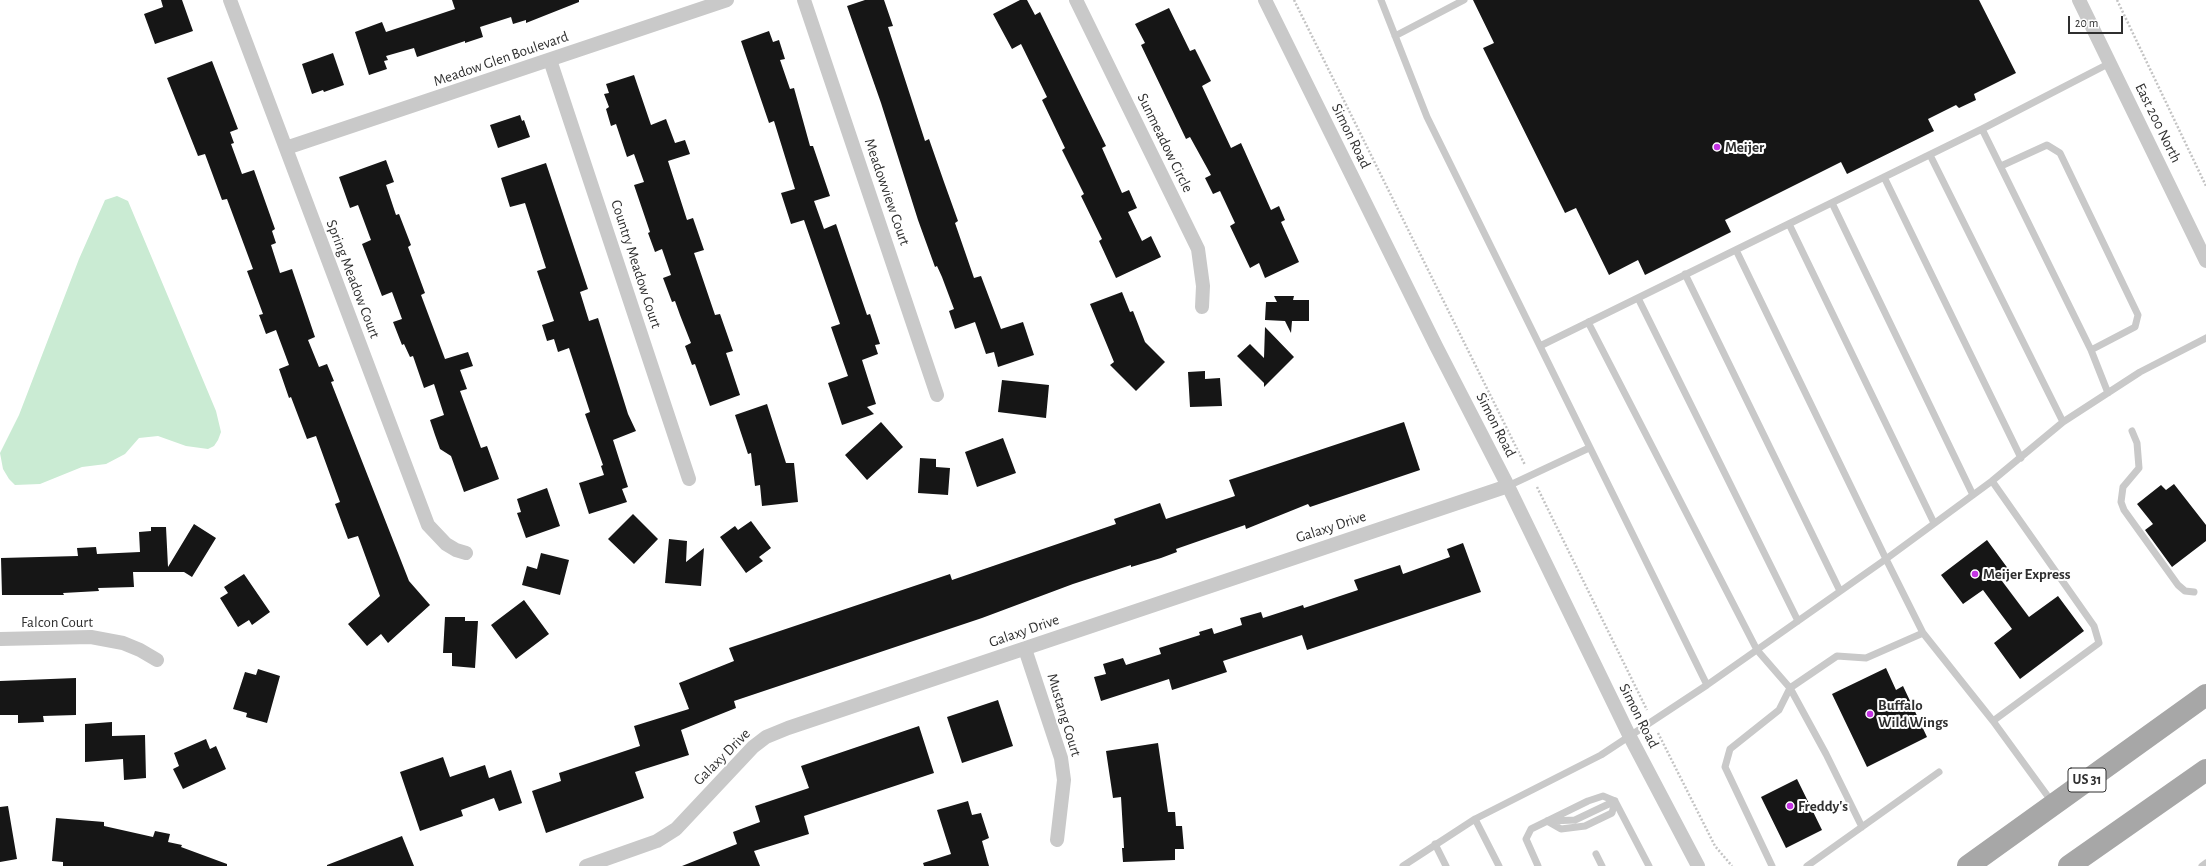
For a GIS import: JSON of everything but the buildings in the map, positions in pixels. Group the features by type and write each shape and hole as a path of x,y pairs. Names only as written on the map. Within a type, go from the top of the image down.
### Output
{"main road":[{"name":"US 31","path":"1968,866 2206,694"},
{"path":"2069,866 2206,770"}],"street":[{"name":"Spring Meadow Court","path":"230,0 428,525 446,544 466,553"},
{"name":"Meadow Glen Boulevard","path":"286,148 727,0"},
{"name":"Meadowview Court","path":"804,0 936,395"},
{"name":"Sunmeadow Circle","path":"1076,0 1198,250 1203,286 1202,307"},
{"name":"Simon Road","path":"1265,0 1436,346 1508,486 1629,735 1698,866"},
{"name":"East 200 North","path":"2080,0 2206,261"},
{"name":"Country Meadow Court","path":"550,60 689,479"},
{"name":"Galaxy Drive","path":"586,866 658,841 676,829 753,747 766,737 788,728 1508,486"},
{"name":"Falcon Court","path":"0,639 91,637 140,650 157,660"},
{"name":"Mustang Court","path":"1025,649 1061,758 1064,780 1057,840"}],"lane":[{"path":"1381,0 1427,117 1707,685"},
{"path":"1395,36 1464,0"},
{"path":"1540,346 1930,155 2110,63"},
{"path":"1982,129 2091,350 2108,393"},
{"path":"2001,166 2047,145 2060,153 2138,315 2135,327 2091,350"},
{"path":"1930,155 2063,422"},
{"path":"1884,177 2021,458"},
{"path":"1832,203 1973,495"},
{"path":"1789,224 1934,523"},
{"path":"1736,250 1923,633 1993,721 2053,805"},
{"path":"1685,274 1840,591"},
{"path":"1638,298 1798,621"},
{"path":"1588,322 1757,650 1790,688 1826,754 1862,828"},
{"path":"1403,866 1475,819 1601,755 1629,735 1707,685 1886,559 1992,481 2063,422 2140,372 2206,338"},
{"path":"2132,432 2137,443 2139,468 2123,487 2121,502 2124,510 2130,521 2178,585 2185,591 2194,592"},
{"path":"1508,486 1589,448"},
{"path":"1992,481 2094,626 2099,643 1993,721"},
{"path":"1772,866 1725,767 1730,749 1779,710 1790,688 1837,656 1866,658 1923,633"},
{"path":"1807,866 1939,772"},
{"path":"1538,866 1526,839 1531,829 1603,796 1615,801 1648,866"},
{"path":"1548,821 1575,820 1615,801"},
{"path":"1475,819 1499,866"},
{"path":"1436,844 1446,866"},
{"path":"1596,854 1602,866"},
{"path":"2202,866 2206,863"}],"path":[{"path":"1294,0 1512,439"},
{"path":"2117,0 2206,186"},
{"path":"1553,520 1624,664"},
{"path":"1678,774 1715,846 1732,866"}],"shaded area":[{"path":"117,196 128,201 216,411 221,432 214,446 208,449 186,446 158,436 139,438 125,454 106,464 82,467 40,484 15,485 3,469 0,453 19,415 79,259 105,200"}],"place":[{"name":"Meijer","path":"1717,147"},
{"name":"Meijer Express","path":"1975,574"},
{"name":"Buffalo Wild Wings","path":"1870,714"},
{"name":"Freddy's","path":"1790,806"}]}
